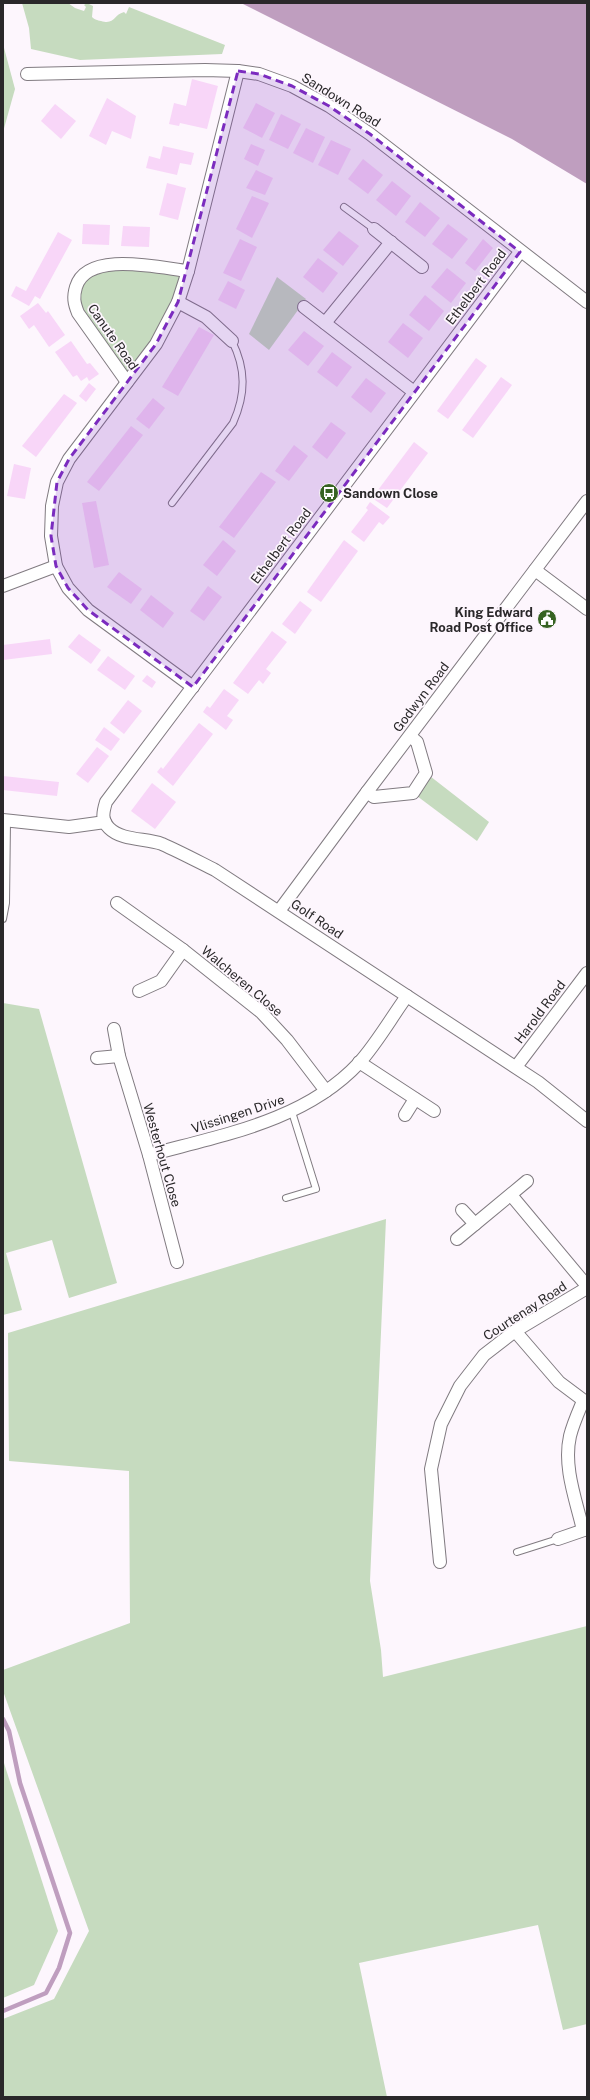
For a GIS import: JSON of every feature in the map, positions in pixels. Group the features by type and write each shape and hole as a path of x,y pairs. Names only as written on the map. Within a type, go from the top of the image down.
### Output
{"street":[{"name":"Sandown Road","path":"27,74 205,70 238,71 258,74 292,86 329,106 370,134 520,252 587,302"},
{"name":"Canute Road","path":"193,687 88,610 68,588 56,566 51,536 52,506 58,482 69,459 156,344 178,302 188,271 238,71"},
{"path":"374,229 422,266"},
{"path":"325,323 391,242"},
{"name":"Ethelbert Road","path":"105,822 102,813 106,802 520,252"},
{"name":"Canute Road","path":"127,382 78,313 73,302 77,282 83,274 92,268 118,263 188,271"},
{"path":"178,302 206,318 232,341"},
{"path":"304,306 414,392"},
{"name":"Godwyn Road","path":"279,911 587,501"},
{"path":"3,586 56,566"},
{"path":"534,570 587,609"},
{"path":"367,792 374,797 413,793 426,773 417,742 410,736"},
{"path":"5,821 69,827 105,822"},
{"name":"Golf Road","path":"105,822 110,829 123,835 160,844 215,870 516,1067 587,1121"},
{"name":"Walcheren Close","path":"117,903 183,950 273,1024 326,1091"},
{"name":"Walcheren Close","path":"139,991 161,981 183,950"},
{"name":"Harold Road","path":"516,1067 587,973"},
{"name":"Vlissingen Drive","path":"149,1155 292,1112 326,1091 359,1062 407,996"},
{"name":"Westerhout Close","path":"114,1029 119,1056 149,1155 177,1262"},
{"path":"97,1058 119,1056"},
{"path":"359,1062 434,1111"},
{"path":"405,1115 415,1099"},
{"path":"457,1239 527,1181"},
{"path":"511,1195 587,1287"},
{"path":"462,1210 475,1224"},
{"name":"Courtenay Road","path":"440,1562 431,1469 441,1424 460,1386 484,1355 515,1331 587,1287"},
{"path":"515,1331 559,1382 585,1402 570,1437 568,1462 571,1483 585,1529 558,1539"}],"lane":[{"path":"344,207 374,229"},
{"path":"172,503 234,423 238,413 244,379 240,359 232,341"},
{"path":"3,919 6,903 5,821"},
{"path":"286,1198 316,1188 292,1112"},
{"path":"517,1552 558,1539"}],"highlighted area":[{"path":"238,71 259,74 292,86 329,106 370,134 520,252 193,687 88,610 68,588 56,566 51,536 57,482 69,459 156,344 178,302"}],"green space":[{"path":"22,3 68,3 75,8 84,11 86,7 84,5 87,3 93,6 92,17 96,20 106,22 112,21 120,13 124,12 126,14 129,7 225,45 222,54 80,60 31,49 29,28"},
{"path":"3,44 15,89 3,132"},
{"path":"92,268 188,271 178,302 127,382 78,313 74,293"},
{"path":"277,277 306,299 269,350 249,334"},
{"path":"426,773 489,822 477,841 413,793"},
{"path":"3,1003 39,1009 117,1283 69,1298 52,1240 6,1253 22,1310 3,1315"},
{"path":"386,1219 370,1581 381,1650 383,1677 587,1626 587,2024 563,2030 538,1925 359,1963 387,2097 3,2097 3,2019 54,1999 89,1931 3,1691 3,1670 130,1623 129,1471 9,1461 8,1333"},
{"path":"3,1760 58,1931 34,1985 3,1998"}],"shaded area":[{"path":"241,3 587,3 587,184 512,139"}],"building":[{"path":"192,79 218,86 207,129 180,123 179,126 169,124 174,103 186,106"},
{"path":"107,98 136,116 131,139 112,131 106,145 89,136"},
{"path":"256,103 275,113 262,138 243,128"},
{"path":"55,104 76,121 61,139 41,121"},
{"path":"281,114 301,124 288,149 269,140"},
{"path":"306,128 325,137 313,163 293,153"},
{"path":"331,140 351,149 338,175 318,165"},
{"path":"251,144 265,150 258,166 244,159"},
{"path":"163,146 194,153 191,165 180,163 177,175 146,168 149,156 160,159"},
{"path":"363,159 383,175 368,194 348,179"},
{"path":"256,170 273,178 265,195 246,188"},
{"path":"392,181 411,196 396,216 376,200"},
{"path":"167,183 186,188 178,220 159,215"},
{"path":"252,196 269,203 252,238 236,229"},
{"path":"420,202 440,218 425,237 405,222"},
{"path":"83,224 110,225 109,245 82,244"},
{"path":"448,224 468,239 452,259 432,244"},
{"path":"123,226 150,227 149,247 121,246"},
{"path":"339,231 359,246 343,266 323,250"},
{"path":"58,232 72,240 40,299 35,296 29,306 11,296 16,286 26,291"},
{"path":"240,239 257,247 241,281 223,273"},
{"path":"483,239 493,248 475,271 465,263"},
{"path":"318,258 338,273 323,293 303,277"},
{"path":"447,268 466,283 451,303 431,287"},
{"path":"228,281 245,290 236,309 218,300"},
{"path":"425,295 444,311 429,331 409,315"},
{"path":"38,303 46,313 48,311 65,335 49,347 34,325 29,329 20,316"},
{"path":"403,323 423,338 408,358 388,342"},
{"path":"199,327 214,335 178,396 162,387"},
{"path":"304,331 324,346 308,366 288,350"},
{"path":"71,341 87,364 90,363 99,374 89,381 87,377 81,381 77,375 73,377 55,352"},
{"path":"332,352 352,367 337,387 317,372"},
{"path":"476,358 487,366 448,419 437,411"},
{"path":"501,377 512,385 473,438 462,430"},
{"path":"366,378 386,393 371,413 351,397"},
{"path":"89,383 96,389 86,402 79,396"},
{"path":"64,394 77,403 36,457 22,446"},
{"path":"153,398 165,408 149,429 136,419"},
{"path":"331,422 346,433 327,459 312,447"},
{"path":"131,426 143,435 99,491 87,482"},
{"path":"414,442 428,453 387,508 372,498"},
{"path":"294,445 308,456 289,481 275,471"},
{"path":"14,464 31,468 25,499 7,496"},
{"path":"261,472 276,482 234,538 219,527"},
{"path":"96,501 109,565 94,568 82,503"},
{"path":"370,502 390,517 383,525 379,522 364,542 351,532 368,510 366,508"},
{"path":"223,540 236,551 217,576 203,565"},
{"path":"344,540 358,551 321,602 307,592"},
{"path":"119,572 142,589 131,604 107,587"},
{"path":"208,586 222,597 204,621 190,611"},
{"path":"151,595 174,613 163,628 140,610"},
{"path":"300,601 312,610 295,634 282,624"},
{"path":"272,631 287,642 266,669 271,673 263,684 259,680 248,694 233,683"},
{"path":"79,634 101,650 91,664 68,647"},
{"path":"50,639 52,654 3,660 3,645"},
{"path":"108,656 135,676 125,690 97,670"},
{"path":"147,675 156,682 152,688 142,681"},
{"path":"224,689 239,700 227,716 233,720 226,730 203,712 207,706 210,708"},
{"path":"128,700 142,711 124,734 110,723"},
{"path":"199,723 213,734 173,786 157,772 161,767 163,769"},
{"path":"104,727 120,739 111,751 95,740"},
{"path":"97,747 109,756 88,783 76,774"},
{"path":"3,776 59,782 57,796 3,790"},
{"path":"152,783 176,802 155,829 131,811"}],"waterway":[{"path":"3,1719 9,1731 20,1783 70,1933 59,1968 46,1993 3,2011"}],"place":[{"name":"Sandown Close","path":"329,493"},
{"name":"King Edward Road Post Office","path":"547,619"}]}
